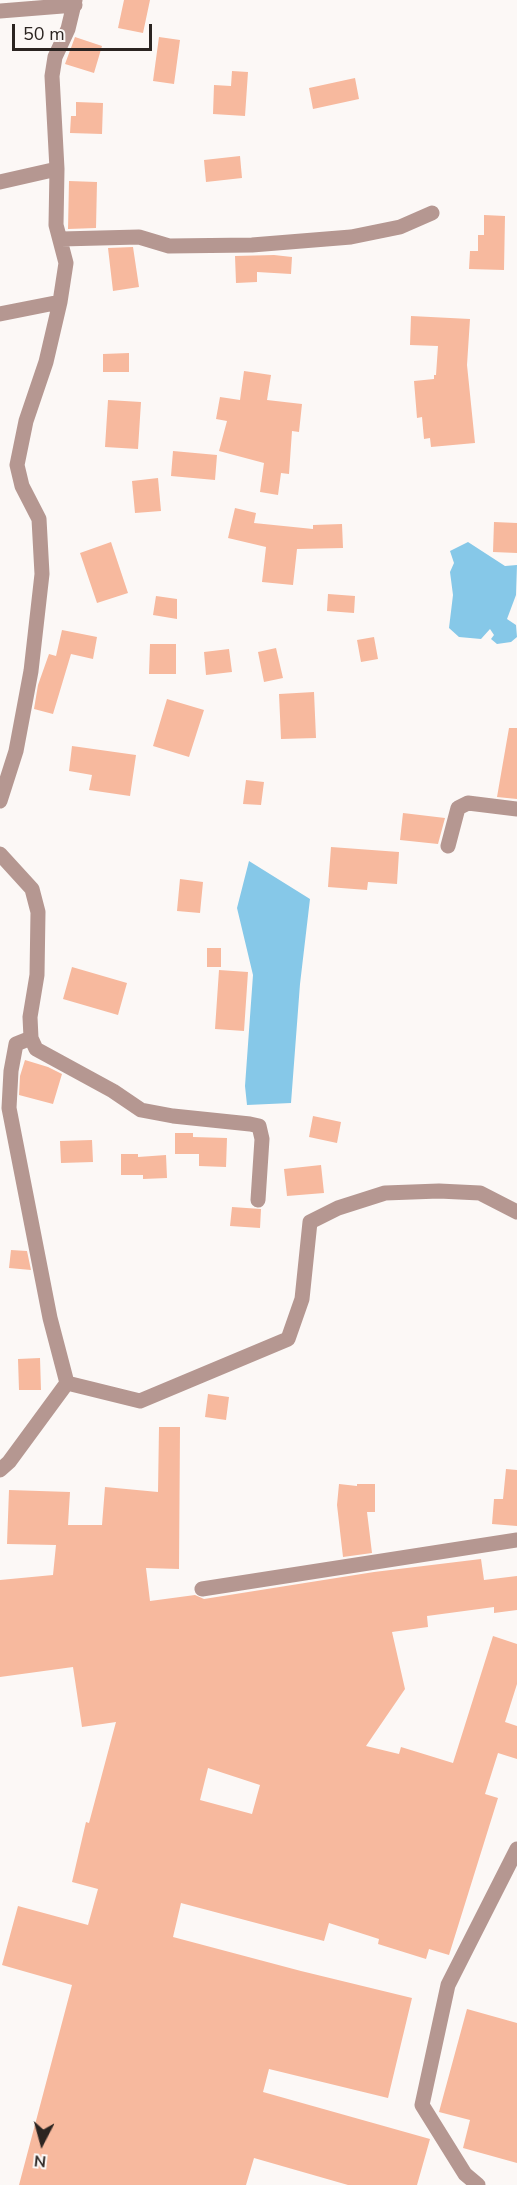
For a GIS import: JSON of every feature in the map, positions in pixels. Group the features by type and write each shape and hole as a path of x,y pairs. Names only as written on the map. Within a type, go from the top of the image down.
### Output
{"street":[{"path":"0,11 75,3 68,29 55,57 51,76 57,169 56,225 66,263 60,302 46,362 26,421 17,465 22,486 39,519 42,574 31,671 18,739 0,801"},
{"path":"0,182 57,169"},
{"path":"61,239 139,237 169,246 252,245 351,237 400,227 432,213"},
{"path":"0,314 60,302"},
{"path":"448,846 458,808 468,803 517,809"},
{"path":"0,854 32,889 38,912 36,975 30,1017 31,1038 36,1049 114,1091 141,1110 260,1126 262,1139 258,1200"},
{"path":"31,1038 16,1044 11,1071 9,1108 50,1318 67,1383"},
{"path":"67,1383 140,1401 288,1339 302,1299 310,1222 338,1208 385,1193 439,1191 480,1193 517,1212"},
{"path":"0,1470 9,1462 67,1383"},
{"path":"202,1589 517,1540"},
{"path":"478,2185 465,2174 422,2105 448,1985 517,1849"}],"water":[{"path":"468,542 505,566 517,565 516,595 507,619 516,625 517,637 511,642 497,644 491,639 494,635 490,629 481,639 459,637 449,628 453,595 450,572 454,563 450,551"},
{"path":"249,861 310,899 300,984 291,1103 247,1105 245,1086 253,975 237,908"}],"building":[{"path":"124,0 150,0 143,33 118,28"},
{"path":"75,37 102,46 94,73 65,64"},
{"path":"159,37 180,40 174,84 153,81"},
{"path":"232,71 248,72 245,116 213,114 214,85 231,86"},
{"path":"355,78 359,99 313,109 309,88"},
{"path":"76,102 103,103 102,134 70,133 71,116 76,116"},
{"path":"240,156 242,178 206,182 204,160"},
{"path":"69,181 97,182 96,228 68,229"},
{"path":"484,215 505,216 504,270 469,269 470,251 478,251 478,235 484,235"},
{"path":"133,247 139,287 113,291 108,248"},
{"path":"235,256 292,257 291,274 257,272 257,282 236,283"},
{"path":"411,316 470,319 467,365 475,443 431,447 430,438 424,439 422,417 417,418 414,381 434,379 438,346 410,345"},
{"path":"129,353 129,372 103,372 103,354"},
{"path":"244,371 271,375 267,400 302,404 299,432 292,431 289,474 281,473 278,495 260,492 264,463 219,451 227,421 216,419 220,397 240,400"},
{"path":"108,400 141,402 138,449 105,447"},
{"path":"173,451 217,455 215,480 171,476"},
{"path":"158,478 161,511 135,513 132,481"},
{"path":"235,508 256,513 254,523 313,529 313,525 342,524 343,548 297,549 293,585 262,582 266,547 228,538"},
{"path":"494,522 517,523 517,553 493,552"},
{"path":"111,542 128,593 97,603 80,553"},
{"path":"328,594 355,596 354,613 327,611"},
{"path":"156,596 177,599 177,619 153,615"},
{"path":"62,630 97,637 93,659 71,654 53,714 34,709 38,685 49,654 56,656"},
{"path":"374,637 378,659 361,662 357,640"},
{"path":"150,644 176,644 176,674 149,674"},
{"path":"276,648 283,678 264,682 258,652"},
{"path":"229,649 232,672 206,675 204,652"},
{"path":"314,692 316,738 281,739 279,694"},
{"path":"167,699 204,710 189,757 153,746"},
{"path":"509,728 517,728 517,799 497,797"},
{"path":"72,746 136,755 130,796 89,790 92,775 69,771"},
{"path":"246,780 264,782 261,805 243,804"},
{"path":"403,813 445,818 438,844 400,840"},
{"path":"331,847 399,852 397,884 368,882 367,890 328,887"},
{"path":"180,879 203,882 200,913 177,911"},
{"path":"207,948 221,948 221,967 207,967"},
{"path":"72,967 127,983 118,1015 63,999"},
{"path":"219,970 248,972 244,1031 215,1029"},
{"path":"25,1060 62,1074 53,1104 19,1095 20,1076"},
{"path":"313,1116 341,1122 337,1143 309,1137"},
{"path":"175,1133 193,1133 193,1137 227,1138 226,1167 199,1166 199,1154 175,1154"},
{"path":"92,1140 93,1162 61,1163 60,1141"},
{"path":"121,1154 138,1154 138,1157 166,1155 167,1178 143,1179 143,1175 121,1175"},
{"path":"321,1165 324,1193 287,1196 284,1169"},
{"path":"232,1207 261,1209 260,1228 230,1226"},
{"path":"11,1250 27,1251 31,1270 9,1268"},
{"path":"40,1358 41,1390 19,1390 18,1359"},
{"path":"208,1394 229,1397 226,1420 205,1417"},
{"path":"159,1427 180,1427 179,1569 146,1568 150,1601 195,1595 204,1599 374,1572 481,1559 484,1580 517,1576 517,1610 494,1613 494,1607 427,1616 428,1627 392,1632 405,1689 366,1746 399,1754 401,1747 453,1763 493,1636 517,1644 517,1684 505,1722 517,1726 517,1759 498,1753 485,1794 498,1798 449,1955 429,1949 426,1959 378,1944 379,1939 329,1923 324,1941 181,1903 173,1937 412,1998 388,2098 269,2069 263,2092 430,2139 417,2185 348,2185 254,2158 246,2185 19,2185 72,1985 2,1965 18,1906 88,1925 98,1889 72,1882 86,1822 89,1823 116,1722 82,1727 73,1667 0,1677 0,1580 53,1575 56,1545 7,1544 9,1490 70,1492 68,1525 102,1525 105,1487 158,1492","holes":["208,1768 260,1785 252,1814 200,1800"]},
{"path":"506,1469 517,1470 517,1526 492,1524 494,1499 503,1499"},
{"path":"339,1484 357,1486 357,1484 375,1484 375,1512 367,1512 372,1553 343,1557 337,1505"},
{"path":"467,2009 517,2023 517,2163 463,2148 470,2120 439,2112"}]}
